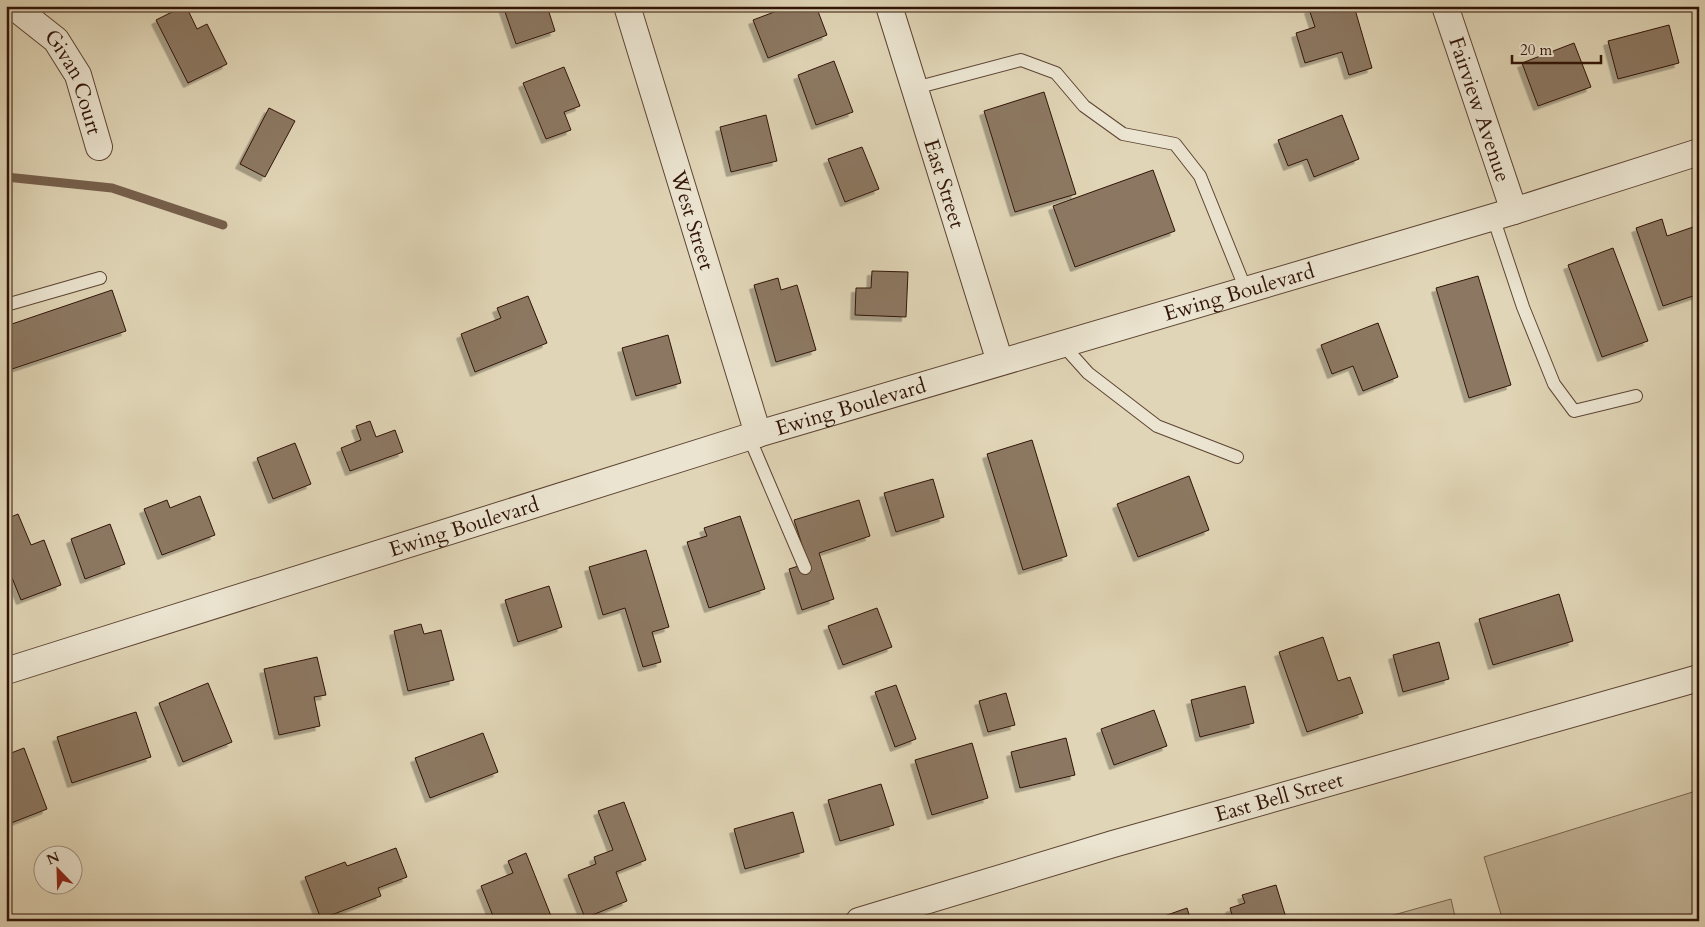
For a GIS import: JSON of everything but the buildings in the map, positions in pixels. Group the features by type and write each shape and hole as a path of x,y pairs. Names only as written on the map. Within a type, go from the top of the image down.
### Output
{"street":[{"name":"Givan Court","path":"14,6 56,40 78,75 99,147"},
{"name":"West Street","path":"627,6 753,436"},
{"name":"East Street","path":"889,6 1000,362"},
{"name":"Fairview Avenue","path":"1445,6 1504,214"},
{"name":"Ewing Boulevard","path":"6,671 753,436 1504,214 1699,152"},
{"name":"East Bell Street","path":"859,921 1121,842 1699,678"}],"lane":[{"path":"915,88 1022,60 1056,73 1084,106 1122,134 1175,144 1200,176 1246,290"},
{"path":"1504,214 1523,307 1554,384 1574,411 1636,396"},
{"path":"6,305 100,278"},
{"path":"1062,344 1088,374 1157,426 1236,457"},
{"path":"753,436 805,568"}],"shaded area":[{"path":"1699,790 1699,921 1503,921 1484,857"},
{"path":"1451,899 1456,921 1372,921"}],"waterway":[{"path":"6,177 112,188 223,225"}]}
